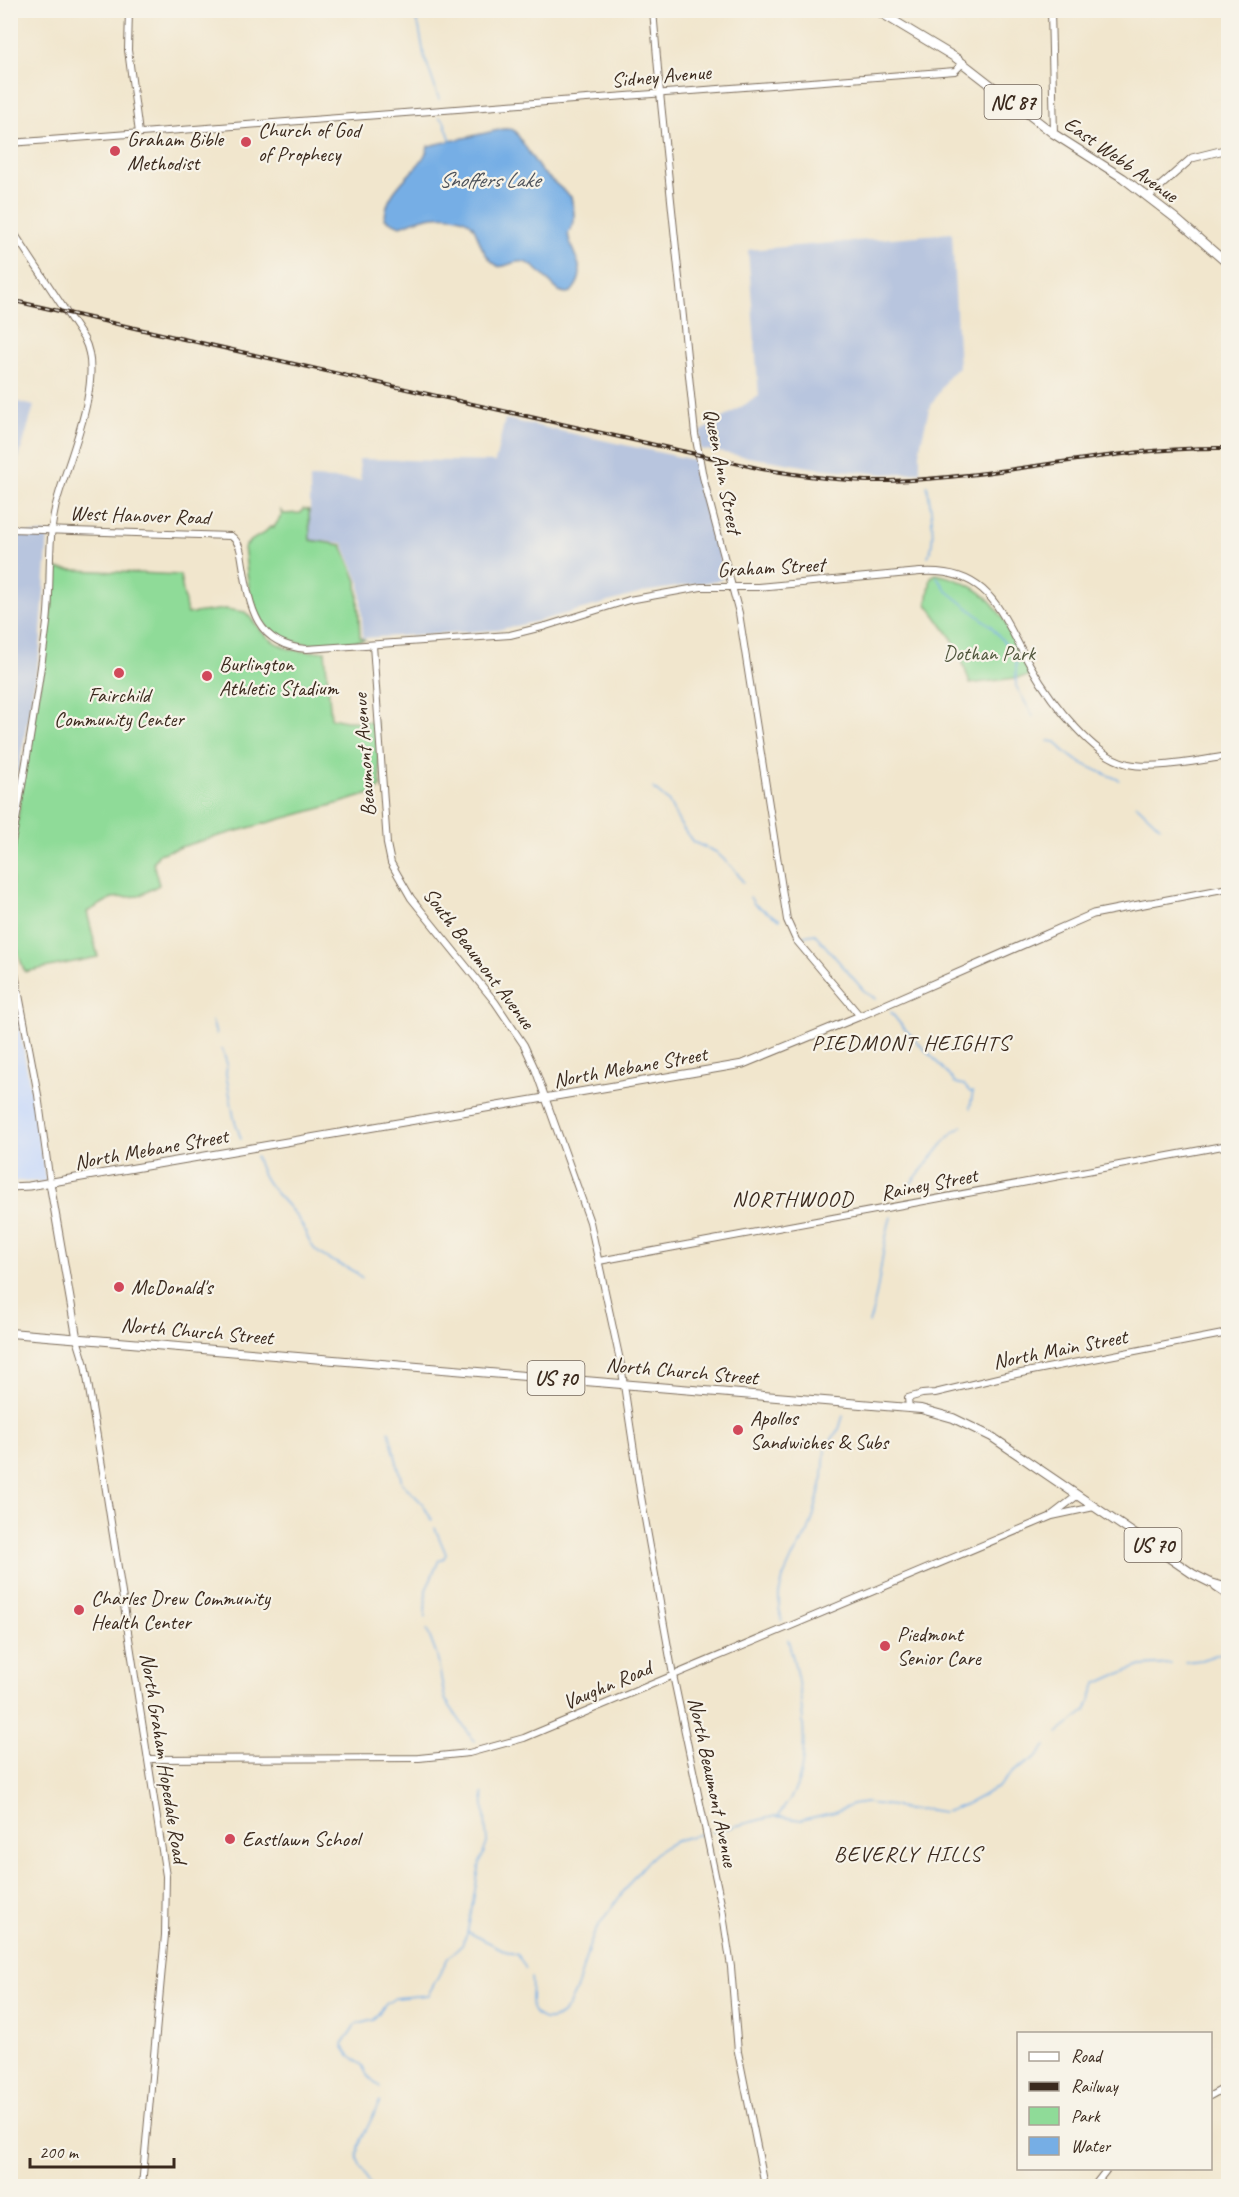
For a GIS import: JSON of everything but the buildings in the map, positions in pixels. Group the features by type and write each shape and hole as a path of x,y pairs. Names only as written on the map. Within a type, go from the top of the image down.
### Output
{"main road":[{"name":"East Webb Avenue","path":"876,10 963,63 1054,134 1123,178 1184,225 1228,264"},
{"path":"1148,197 1192,158 1228,149"},
{"name":"North Mebane Street","path":"10,1187 50,1183 743,1064 860,1016 1093,914 1149,903"},
{"path":"50,1183 77,1339"},
{"name":"North Church Street","path":"10,1333 909,1408 942,1414 982,1431 1193,1574 1228,1588"},
{"name":"US 70","path":"1211,1583 1228,1595"}],"street":[{"path":"129,10 128,50 139,133"},
{"name":"Queen Ann Street","path":"653,10 695,434 703,477 739,613 787,920 796,940 860,1016"},
{"path":"1050,10 1054,134"},
{"name":"Sidney Avenue","path":"10,143 955,71 963,63"},
{"path":"10,227 89,350 91,373 78,432 57,500 52,529 47,624 10,853"},
{"name":"West Hanover Road","path":"10,529 231,536 241,550 250,606"},
{"name":"Graham Street","path":"250,606 259,624 269,635 292,647 308,649 510,635 640,598 701,587 758,587 930,571 954,575 982,589 995,601 1030,665 1060,712 1090,742 1112,758 1130,765 1150,766 1228,756"},
{"name":"Beaumont Avenue","path":"373,645 387,844 391,863"},
{"name":"South Beaumont Avenue","path":"391,863 411,898 518,1033 535,1069 579,1188 599,1261 624,1385"},
{"name":"North Mebane Street","path":"1149,903 1228,888"},
{"path":"10,947 38,1095 50,1183"},
{"name":"Rainey Street","path":"599,1261 1228,1145"},
{"name":"North Main Street","path":"909,1408 908,1398 922,1394 1228,1334"},
{"name":"North Graham Hopedale Road","path":"77,1339 85,1365 105,1484 166,1876 166,1905 142,2187"},
{"name":"North Beaumont Avenue","path":"624,1385 640,1491 673,1675 722,1908 731,1967 738,2052 765,2187"},
{"name":"Vaughn Road","path":"1052,1516 1078,1495"},
{"name":"Vaughn Road","path":"148,1759 419,1758 493,1748 524,1738 1052,1516 1095,1506"},
{"path":"1212,2095 1228,2086"},
{"path":"1094,2187 1107,2170"}],"shaded area":[{"path":"952,233 959,368 949,375 929,409 920,447 920,472 885,474 816,468 700,449 700,432 759,396 748,250"},
{"path":"10,400 34,406 11,485"},
{"path":"505,419 694,460 725,574 721,580 649,591 497,630 363,638 360,583 343,543 310,540 310,478 361,480 359,459 495,462"},
{"path":"10,533 48,533 40,649 18,773 10,772"},
{"path":"10,976 20,1029 46,1182 11,1181"}],"green space":[{"path":"303,509 309,510 310,540 342,545 357,581 360,637 365,640 316,644 285,639 271,631 261,620 253,604 244,548 270,527 274,527 282,515 281,511 284,514 301,513"},
{"path":"55,569 180,575 187,614 225,609 245,612 264,634 278,644 292,650 325,651 331,718 376,722 381,786 376,792 159,854 153,863 159,885 139,896 112,898 87,912 98,957 25,972 17,950 13,925 14,845 46,644"},
{"name":"Dothan Park","path":"936,574 974,588 987,598 998,610 1006,624 1031,676 970,684 953,640 927,604 931,577"}],"water":[{"name":"Snoffers Lake","path":"503,129 515,131 541,171 571,197 574,219 568,236 580,268 580,274 579,280 570,292 559,291 534,267 524,262 500,267 495,264 484,251 476,232 466,220 453,216 430,217 400,226 385,219 391,197 420,163 428,146"}],"waterway":[{"path":"415,10 424,55 439,99"},
{"path":"439,117 444,121 451,141"},
{"path":"927,485 932,532 931,550 928,556"},
{"path":"937,577 947,591 991,626 1016,657 1016,686 1033,716"},
{"path":"1048,741 1056,742 1084,765 1119,780"},
{"path":"653,788 668,801 693,842 716,852 735,870 743,882"},
{"path":"1136,804 1160,827"},
{"path":"750,897 754,904 780,920"},
{"path":"799,937 815,934 866,993 876,999"},
{"path":"891,1012 955,1083 964,1085 970,1092 973,1092 970,1108"},
{"path":"212,1021 216,1034"},
{"path":"222,1049 227,1064 226,1074 234,1118 241,1139"},
{"path":"899,1195 950,1135 962,1126"},
{"path":"256,1157 270,1186 294,1213 315,1250 362,1278"},
{"path":"869,1323 891,1217"},
{"path":"782,1620 779,1595 783,1578 808,1532 823,1477 825,1449 839,1429 843,1416"},
{"path":"389,1431 402,1483 422,1503 432,1520"},
{"path":"425,1617 426,1590 439,1560 446,1554 435,1528"},
{"path":"427,1630 437,1656 445,1699 474,1741"},
{"path":"779,1815 794,1792 803,1758 803,1717 797,1675 788,1640"},
{"path":"1185,1662 1201,1660 1228,1651"},
{"path":"1058,1733 1086,1711 1096,1684 1141,1666 1171,1664"},
{"path":"712,1832 775,1816 801,1820 865,1803 894,1806 907,1810 923,1809 943,1812 965,1805 998,1787 1013,1772 1035,1758 1046,1746"},
{"path":"380,2087 367,2075 362,2065 349,2055 343,2046 344,2042 355,2025 373,2020 386,2004 395,1998 428,1995 448,1958 462,1945 467,1934 480,1863 487,1843 483,1794"},
{"path":"531,1978 531,2004 534,2013 545,2019 560,2015 575,1993 595,1932 640,1869 670,1844 701,1834"},
{"path":"468,1932 518,1955 526,1969"},
{"path":"370,2186 357,2158 358,2147 380,2101"}],"railway":[{"path":"10,300 762,469 809,476 873,481 932,479 1143,452 1228,448"}],"place":[{"name":"Church of God of Prophecy","path":"246,142"},
{"name":"Graham Bible Methodist","path":"115,151"},
{"name":"Fairchild Community Center","path":"119,673"},
{"name":"Burlington Athletic Stadium","path":"207,676"},
{"name":"McDonald's","path":"119,1287"},
{"name":"Apollos Sandwiches & Subs","path":"738,1430"},
{"name":"Charles Drew Community Health Center","path":"79,1610"},
{"name":"Piedmont Senior Care","path":"885,1646"},
{"name":"Eastlawn School","path":"230,1839"}],"district":[{"name":"PIEDMONT HEIGHTS","path":"911,1043"},
{"name":"NORTHWOOD","path":"793,1199"},
{"name":"BEVERLY HILLS","path":"908,1854"}]}
